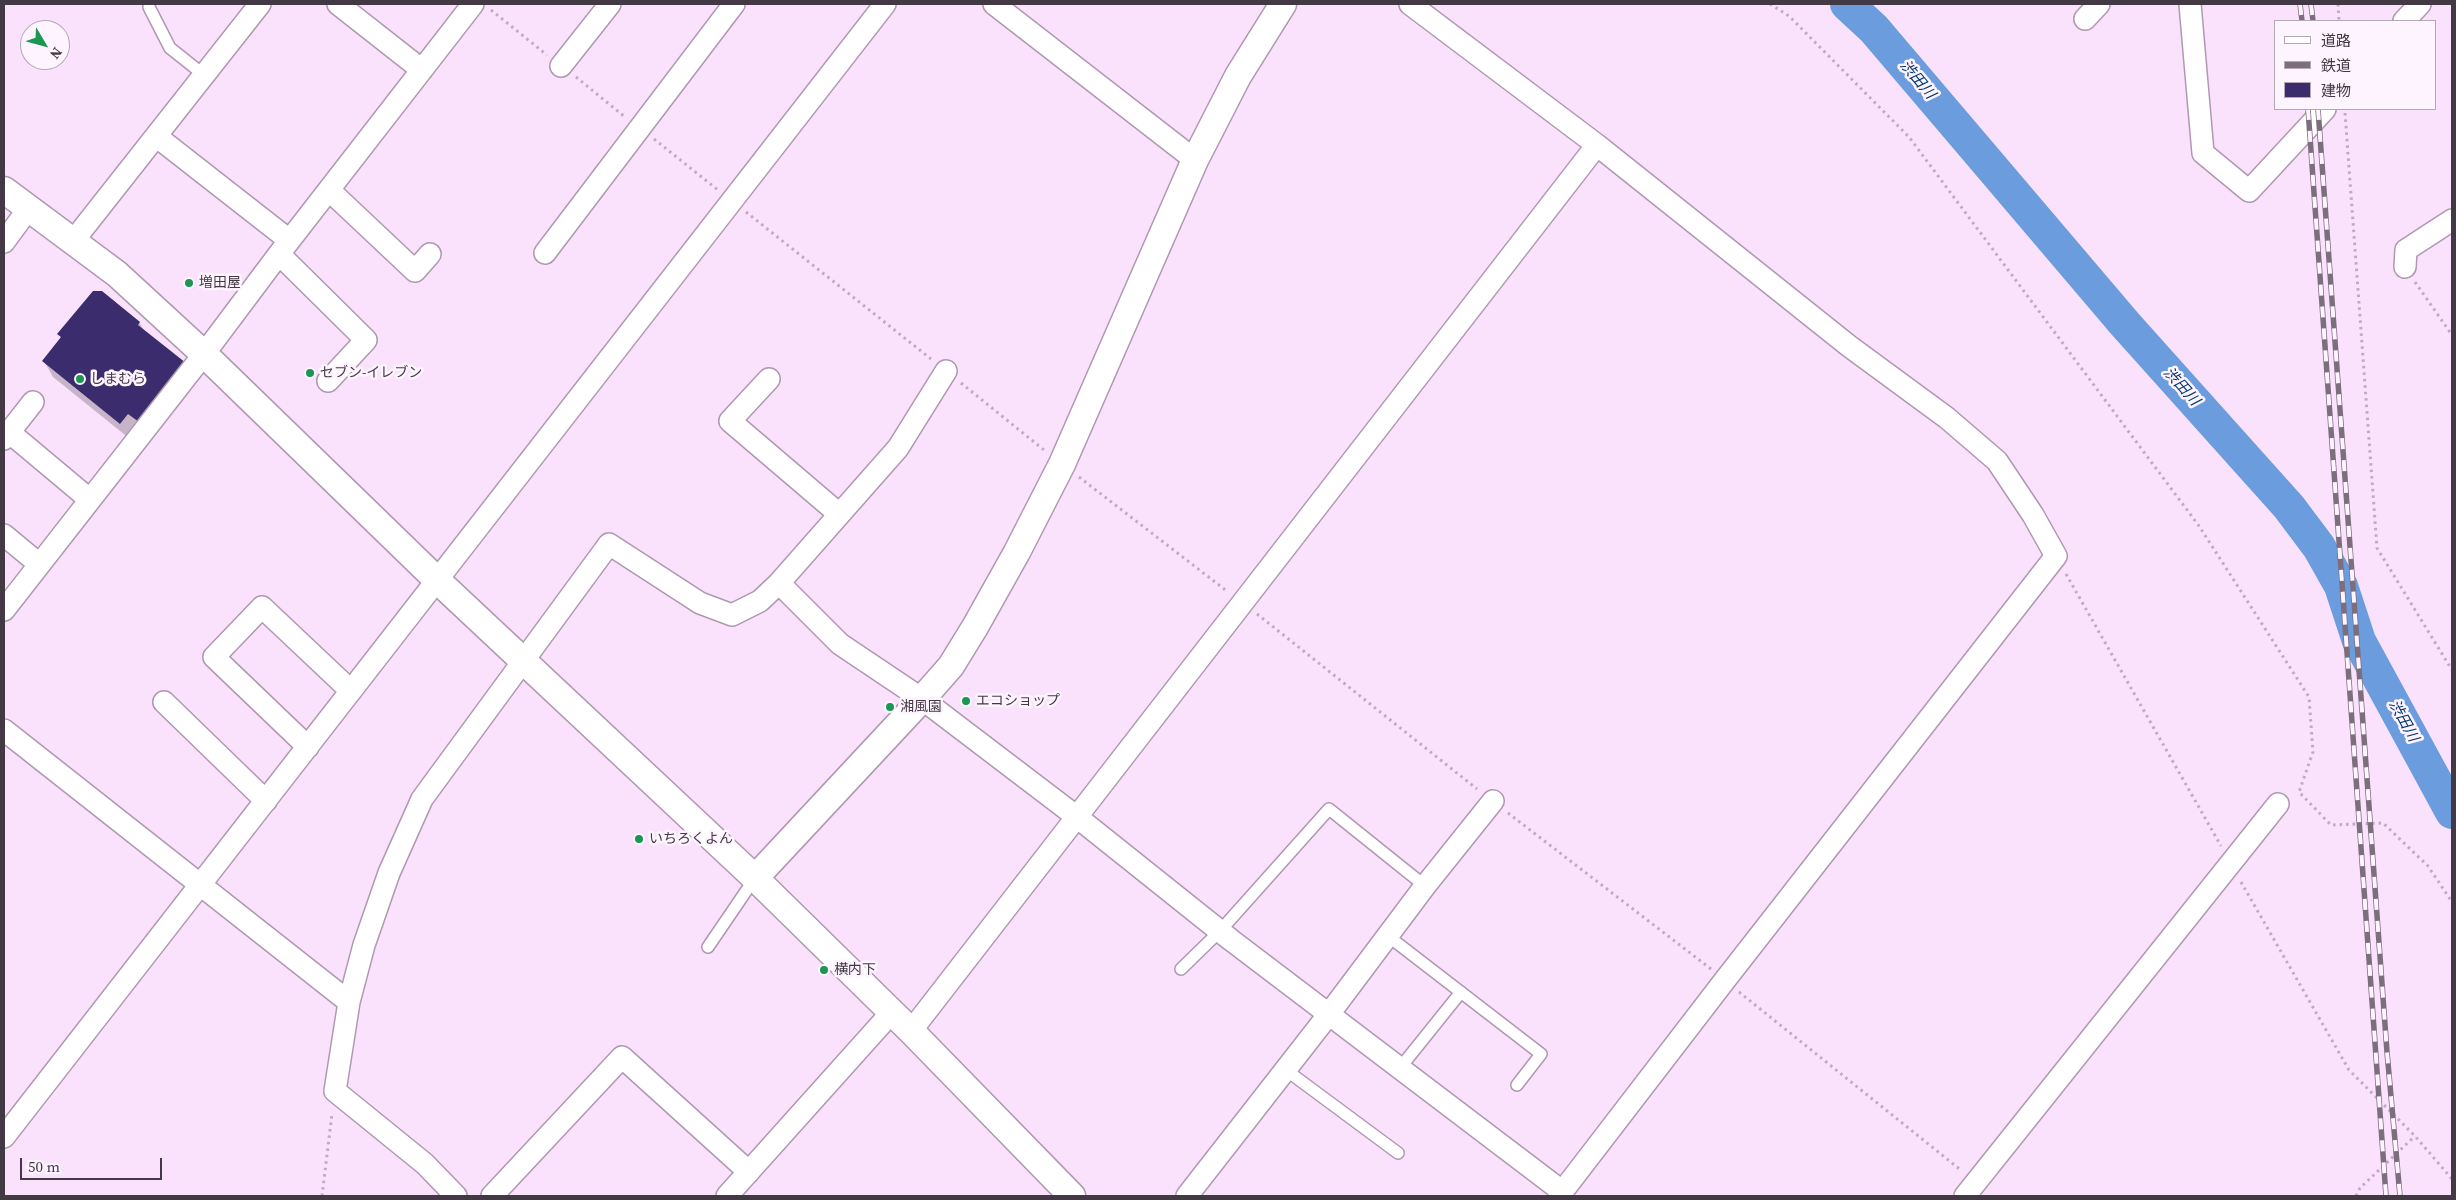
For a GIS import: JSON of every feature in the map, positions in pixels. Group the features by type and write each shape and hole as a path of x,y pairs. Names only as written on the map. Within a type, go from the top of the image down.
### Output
{"street":[{"path":"74,240 260,4"},
{"path":"338,4 422,70"},
{"path":"4,610 473,4"},
{"path":"561,66 610,4"},
{"path":"545,252 734,4"},
{"path":"4,1137 885,4"},
{"path":"994,4 1195,160"},
{"path":"755,878 951,666 975,627 1017,552 1062,464 1195,160 1238,76 1283,4"},
{"path":"778,583 840,644 922,699 1077,817 1220,931 1561,1194 1725,980 2056,556 2033,515 1998,462 1947,418 1849,346 1597,146 1410,4"},
{"path":"2190,4 2203,154 2249,191 2324,110"},
{"path":"2405,20 2420,4"},
{"path":"156,136 284,247 366,340 328,381"},
{"path":"911,1031 1597,146"},
{"path":"4,190 118,274 204,354 437,580 755,878 911,1031 1072,1196"},
{"path":"329,190 415,271 430,254"},
{"path":"4,242 30,208"},
{"path":"2405,267 2406,250 2452,220"},
{"path":"456,1196 425,1164 335,1091 349,1002 364,945 389,873 422,799 609,544 700,602 732,615 760,600 778,583 898,448 946,371"},
{"path":"769,379 730,421 839,514"},
{"path":"33,402 7,435 89,499"},
{"path":"4,534 39,564"},
{"path":"308,747 214,657 262,607 352,691"},
{"path":"164,702 266,801"},
{"path":"4,730 349,1002"},
{"path":"1187,1196 1329,1014 1425,886 1493,801"},
{"path":"1965,1196 2278,804"},
{"path":"727,1196 892,1012"},
{"path":"492,1196 622,1057 749,1172"}],"lane":[{"path":"149,7 170,48 204,75"},
{"path":"1181,969 1220,931 1329,810 1425,886"},
{"path":"708,947 755,878"},
{"path":"1388,936 1541,1054 1517,1085"},
{"path":"1400,1068 1461,992"},
{"path":"1286,1070 1398,1153"}],"path":[{"path":"1770,4 1789,16 1909,138 2199,526 2309,697 2313,752 2299,792 2331,825 2383,823 2428,866 2452,902"},
{"path":"2338,4 2339,20"},
{"path":"2345,110 2377,548 2452,670"},
{"path":"2405,267 2452,335"},
{"path":"2056,556 2349,1070 2415,1136 2452,1179"},
{"path":"322,1196 335,1091"},
{"path":"2356,1196 2360,1188 2415,1136"}],"building":[{"path":"93,291 102,291 140,322 138,325 186,363 139,422 128,414 120,424 42,361 61,337 57,334"}],"waterway":[{"name":"渋田川","path":"1847,4 1874,29 2125,324 2289,507 2319,547 2341,586 2359,641 2452,812"}],"railway":[{"path":"2300,4 2302,20"},
{"path":"2311,4 2313,20"},
{"path":"2308,110 2386,1196"},
{"path":"2318,110 2387,1052 2400,1196"}],"place":[{"name":"増田屋","path":"189,283"},
{"name":"セブン-イレブン","path":"310,373"},
{"name":"しまむら","path":"80,379"},
{"name":"エコショップ","path":"966,701"},
{"name":"湘風園","path":"890,707"},
{"name":"いちろくよん","path":"639,839"},
{"name":"横内下","path":"824,970"}]}
